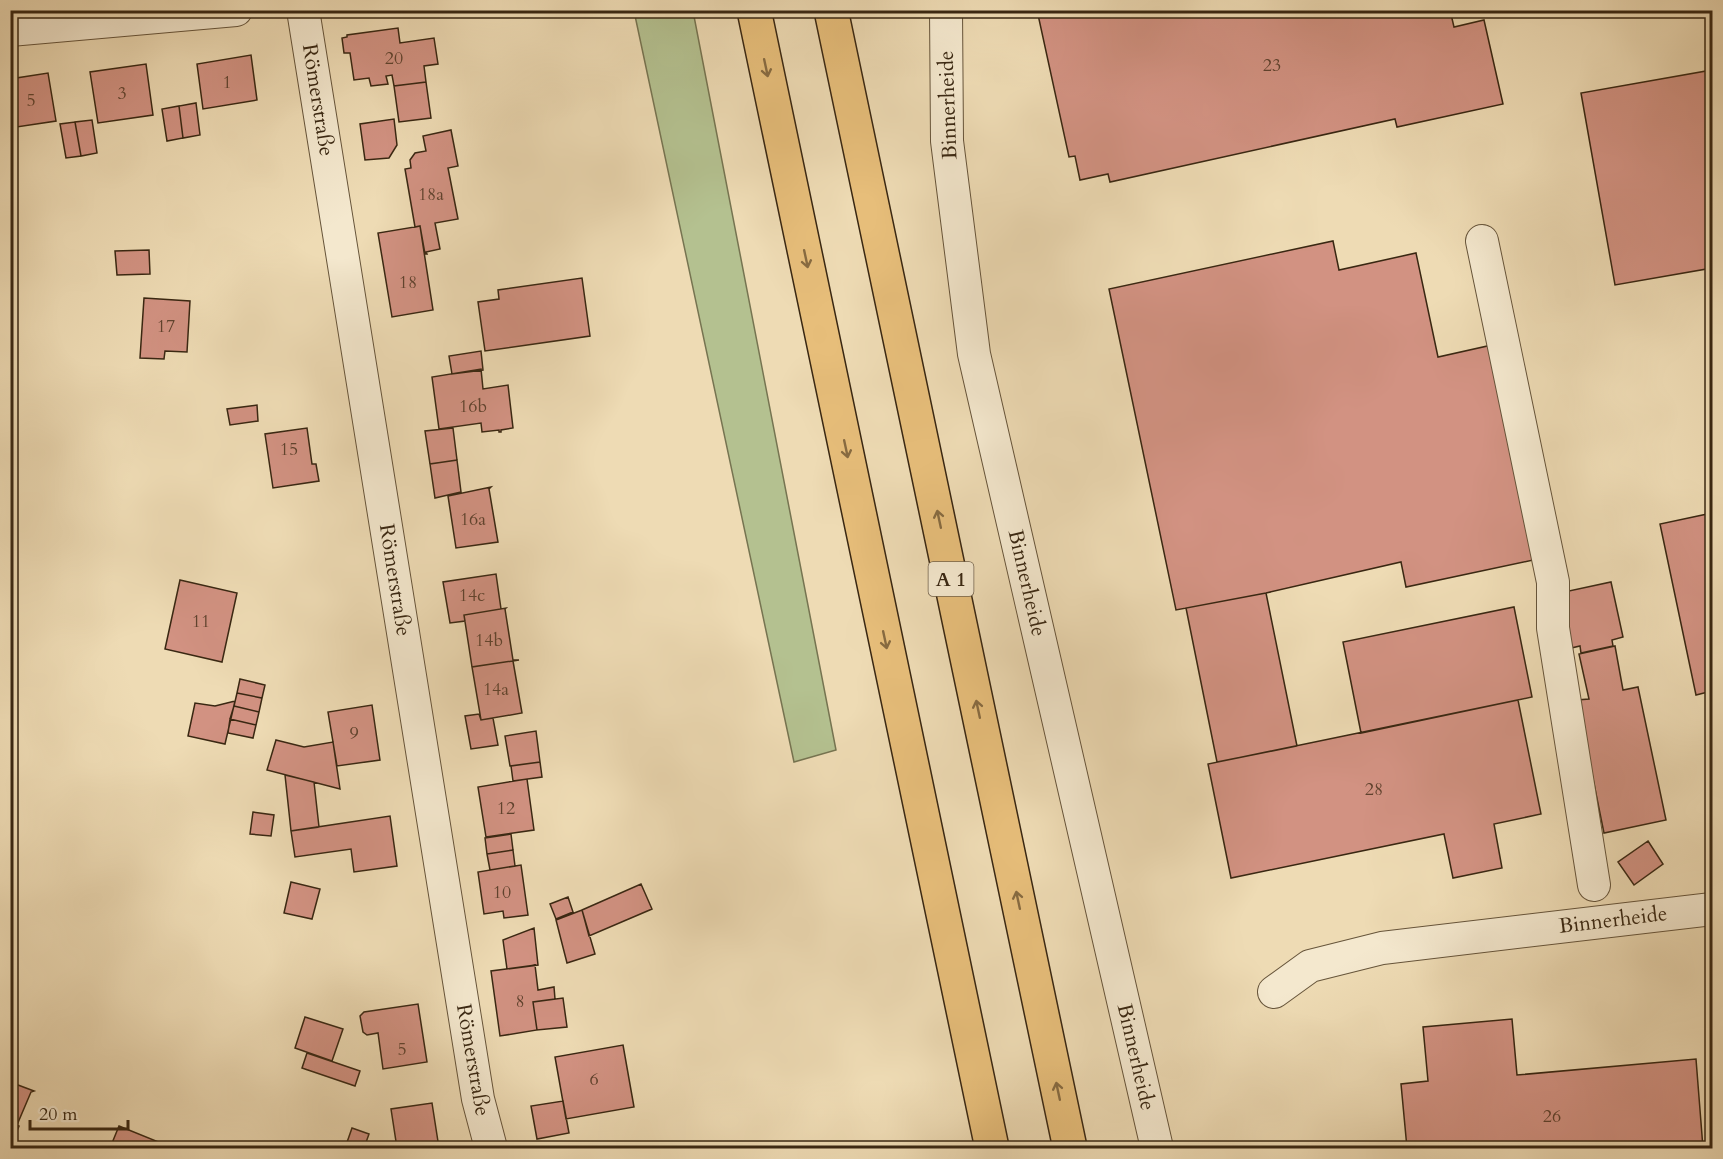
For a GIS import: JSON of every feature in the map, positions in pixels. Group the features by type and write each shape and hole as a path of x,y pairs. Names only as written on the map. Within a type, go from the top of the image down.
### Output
{"highway":[{"path":"753,10 992,1149"},
{"name":"A 1","path":"831,10 1070,1149"}],"street":[{"path":"10,30 236,10"},
{"name":"Römerstraße","path":"303,10 478,1099 491,1149"},
{"name":"Binnerheide","path":"946,10 946,141 974,354 1157,1149"},
{"path":"1482,241 1553,582 1553,628 1594,885"},
{"name":"Binnerheide","path":"1274,992 1310,966 1382,948 1713,909"}],"green space":[{"path":"634,11 693,11 836,750 794,762"}],"building":[{"path":"351,10 376,10 377,13 352,17"},
{"path":"1037,10 1450,10 1454,27 1484,20 1503,104 1397,127 1395,119 1110,182 1108,174 1080,180 1075,156 1069,157"},
{"path":"398,28 400,43 434,38 438,64 424,66 426,82 394,86 392,75 386,76 388,84 371,86 369,78 354,80 350,53 344,53 342,38 347,35"},
{"path":"251,55 257,100 203,109 197,64"},
{"path":"146,64 153,115 98,123 90,72"},
{"path":"1712,70 1712,268 1615,285 1581,93"},
{"path":"48,73 56,121 10,128 10,79"},
{"path":"426,82 431,118 399,122 394,86"},
{"path":"196,103 200,135 183,138 179,106"},
{"path":"179,106 183,138 167,141 162,109"},
{"path":"394,119 397,145 389,158 365,160 360,124"},
{"path":"92,120 97,153 81,156 75,122"},
{"path":"75,122 81,156 66,158 60,124"},
{"path":"451,130 458,166 448,168 458,219 435,223 440,249 425,254 420,226 415,227 405,169 411,168 410,160 415,153 426,151 423,136"},
{"path":"420,226 433,310 392,317 378,233"},
{"path":"1333,241 1339,270 1416,253 1438,357 1492,345 1538,559 1406,587 1401,562 1266,593 1176,610 1109,289"},
{"path":"149,250 150,274 117,275 115,251"},
{"path":"582,278 590,336 485,351 478,302 499,299 498,290"},
{"path":"144,298 190,301 187,352 165,351 164,359 140,358"},
{"path":"481,351 483,370 452,374 449,356"},
{"path":"481,369 483,389 508,385 513,428 501,430 501,432 499,430 482,432 481,423 439,429 432,377"},
{"path":"257,405 258,421 230,425 227,409"},
{"path":"307,428 312,464 316,464 319,481 273,488 265,434"},
{"path":"453,428 457,460 430,464 425,431"},
{"path":"457,460 461,492 435,498 430,464"},
{"path":"491,487 489,489 498,542 456,548 448,496"},
{"path":"1712,513 1712,691 1696,695 1660,524"},
{"path":"496,574 501,609 464,615 465,621 450,623 443,582"},
{"path":"180,580 237,593 222,662 165,649"},
{"path":"1611,582 1623,637 1612,640 1613,646 1581,653 1580,646 1567,649 1564,592"},
{"path":"1266,593 1297,746 1217,762 1186,608"},
{"path":"1514,607 1532,697 1361,733 1343,642"},
{"path":"506,608 513,660 519,660 472,667 464,615"},
{"path":"1615,646 1623,690 1638,687 1666,820 1604,833 1577,700 1589,699 1579,654"},
{"path":"519,660 513,661 522,713 481,720 472,667"},
{"path":"240,679 265,685 262,698 237,693"},
{"path":"237,693 262,698 259,712 234,706"},
{"path":"1518,700 1541,814 1494,824 1502,868 1453,878 1444,834 1231,878 1208,764"},
{"path":"235,701 225,744 188,736 195,703 215,706"},
{"path":"372,705 380,760 337,766 328,712"},
{"path":"234,706 259,712 256,725 230,719"},
{"path":"479,714 481,720 493,718 498,745 471,749 465,716"},
{"path":"230,719 256,725 253,738 228,733"},
{"path":"536,731 540,762 510,766 505,736"},
{"path":"276,740 304,747 333,742 340,789 267,770"},
{"path":"540,762 542,777 513,781 511,766"},
{"path":"285,775 314,782 319,827 291,831"},
{"path":"527,779 534,830 486,837 478,787"},
{"path":"253,812 274,815 271,836 250,834"},
{"path":"390,816 397,866 354,872 351,849 295,857 291,831"},
{"path":"511,834 513,850 487,854 485,838"},
{"path":"1648,841 1663,864 1634,885 1618,862"},
{"path":"513,850 515,866 490,870 487,854"},
{"path":"521,865 528,915 504,918 503,911 484,914 478,872"},
{"path":"291,882 320,889 312,919 284,913"},
{"path":"641,884 652,909 589,936 582,910"},
{"path":"568,897 573,912 556,919 550,904"},
{"path":"582,910 595,954 567,963 556,920"},
{"path":"534,928 538,965 507,969 503,940"},
{"path":"535,965 538,990 554,987 555,999 533,1002 537,1030 500,1036 491,971"},
{"path":"563,998 567,1027 537,1030 533,1002"},
{"path":"418,1004 427,1062 383,1069 378,1033 367,1035 363,1032 360,1016 364,1012"},
{"path":"305,1017 343,1029 332,1061 295,1048"},
{"path":"1512,1019 1517,1075 1696,1059 1703,1148 1407,1148 1401,1084 1428,1081 1423,1027"},
{"path":"623,1045 634,1107 566,1119 555,1057"},
{"path":"307,1053 360,1071 355,1086 302,1068"},
{"path":"10,1082 34,1091 31,1092 17,1125 19,1126 10,1148"},
{"path":"563,1101 569,1133 537,1139 531,1106"},
{"path":"432,1103 439,1148 397,1148 391,1109"},
{"path":"119,1126 166,1145 164,1148 110,1148"},
{"path":"352,1128 369,1134 364,1148 345,1148"},
{"path":"643,1145 644,1148 593,1148"}]}
